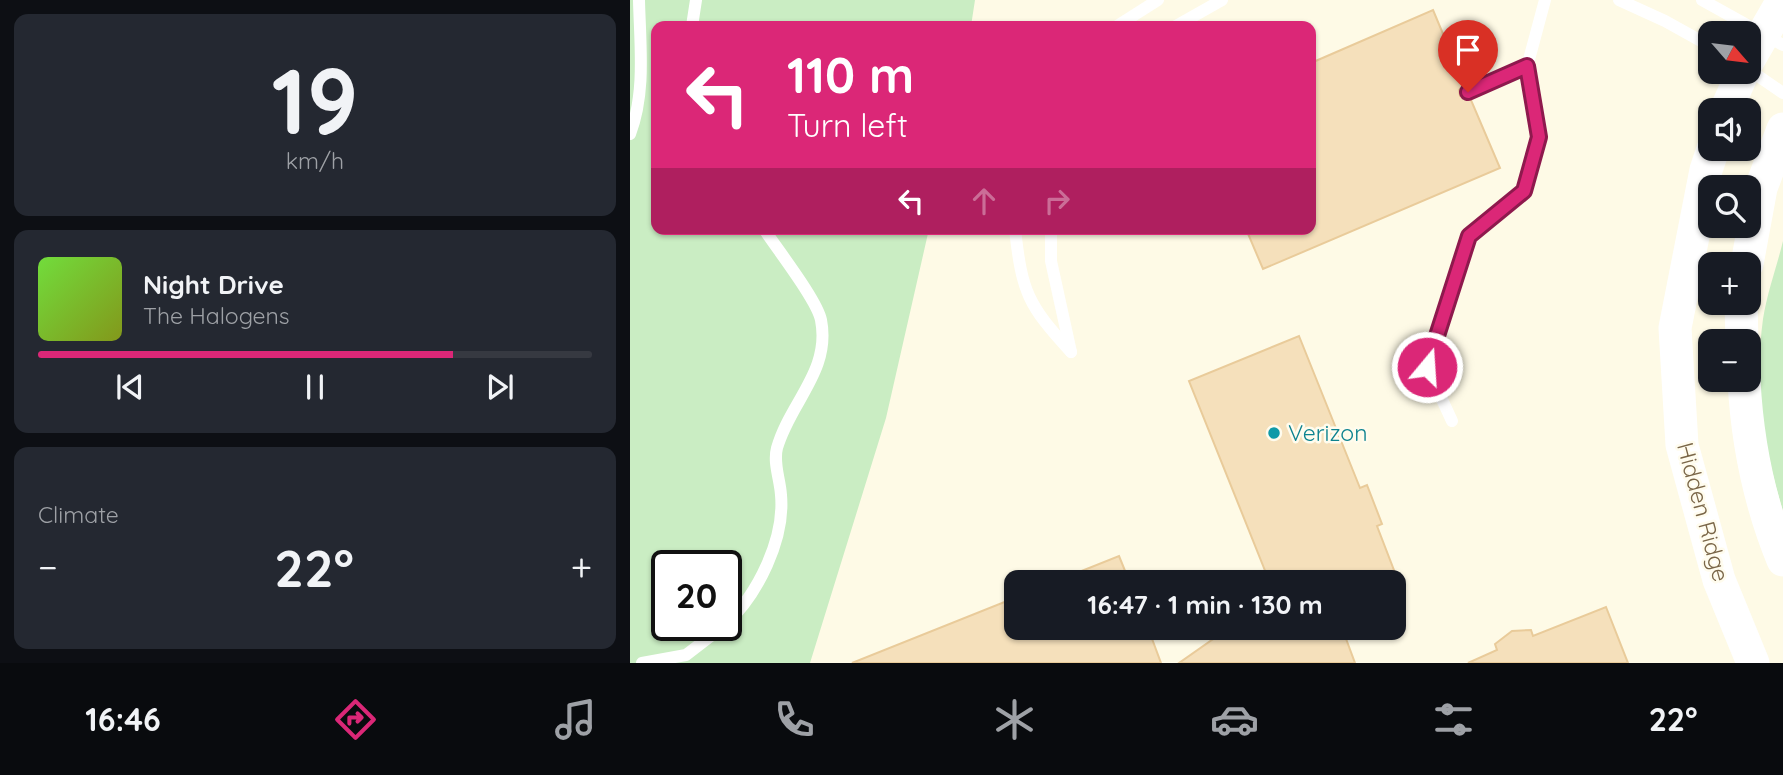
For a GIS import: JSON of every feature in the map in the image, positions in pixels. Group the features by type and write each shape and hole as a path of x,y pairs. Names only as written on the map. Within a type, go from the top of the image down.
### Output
{"main road":[{"path":"1765,46 1783,0"},
{"path":"1749,252 1761,188 1783,128"},
{"name":"Hidden Ridge","path":"1709,161 1675,327 1682,445 1719,580 1753,663"},
{"path":"1745,392 1746,420 1771,531 1783,560"}],"lane":[{"path":"630,134 637,115 640,85 639,0"},
{"path":"693,21 696,0"},
{"path":"1125,21 1158,0"},
{"path":"1185,21 1222,0"},
{"path":"1452,421 1427,367 1469,236 1524,191 1539,137 1527,66 1545,0"},
{"path":"1619,0 1698,39"},
{"path":"1702,0 1765,46"},
{"path":"1468,92 1527,66"},
{"path":"1761,78 1783,93"},
{"path":"742,607 765,566 782,524 776,449 789,418 819,369 823,344 821,317 768,235"},
{"path":"1016,235 1020,274 1035,312 1071,352 1051,261 1051,235"},
{"path":"642,663 682,659 705,641"}],"green space":[{"path":"630,0 975,0 972,21 651,21 651,235 928,235 886,418 810,663 630,663"},
{"path":"1783,241 1783,511 1766,441 1760,392 1761,335"}],"building":[{"path":"1433,10 1464,84 1459,90 1460,96 1471,100 1500,168 1263,269 1249,235 1316,235 1316,61"},
{"name":"Verizon","path":"1299,336 1360,488 1367,485 1382,524 1377,526 1394,570 1265,570 1189,381"},
{"path":"1119,556 1125,570 1084,570"},
{"path":"1004,602 1004,640 1152,640 1161,663 852,663"},
{"path":"1606,607 1628,663 1468,663 1497,650 1495,644 1512,631 1531,630 1533,636"},
{"path":"1212,640 1346,640 1355,663 1179,663"}],"place":[{"name":"Verizon","path":"1274,433"}],"route":[{"path":"1427,367 1469,236 1524,191 1539,137 1527,66 1468,92"}]}
